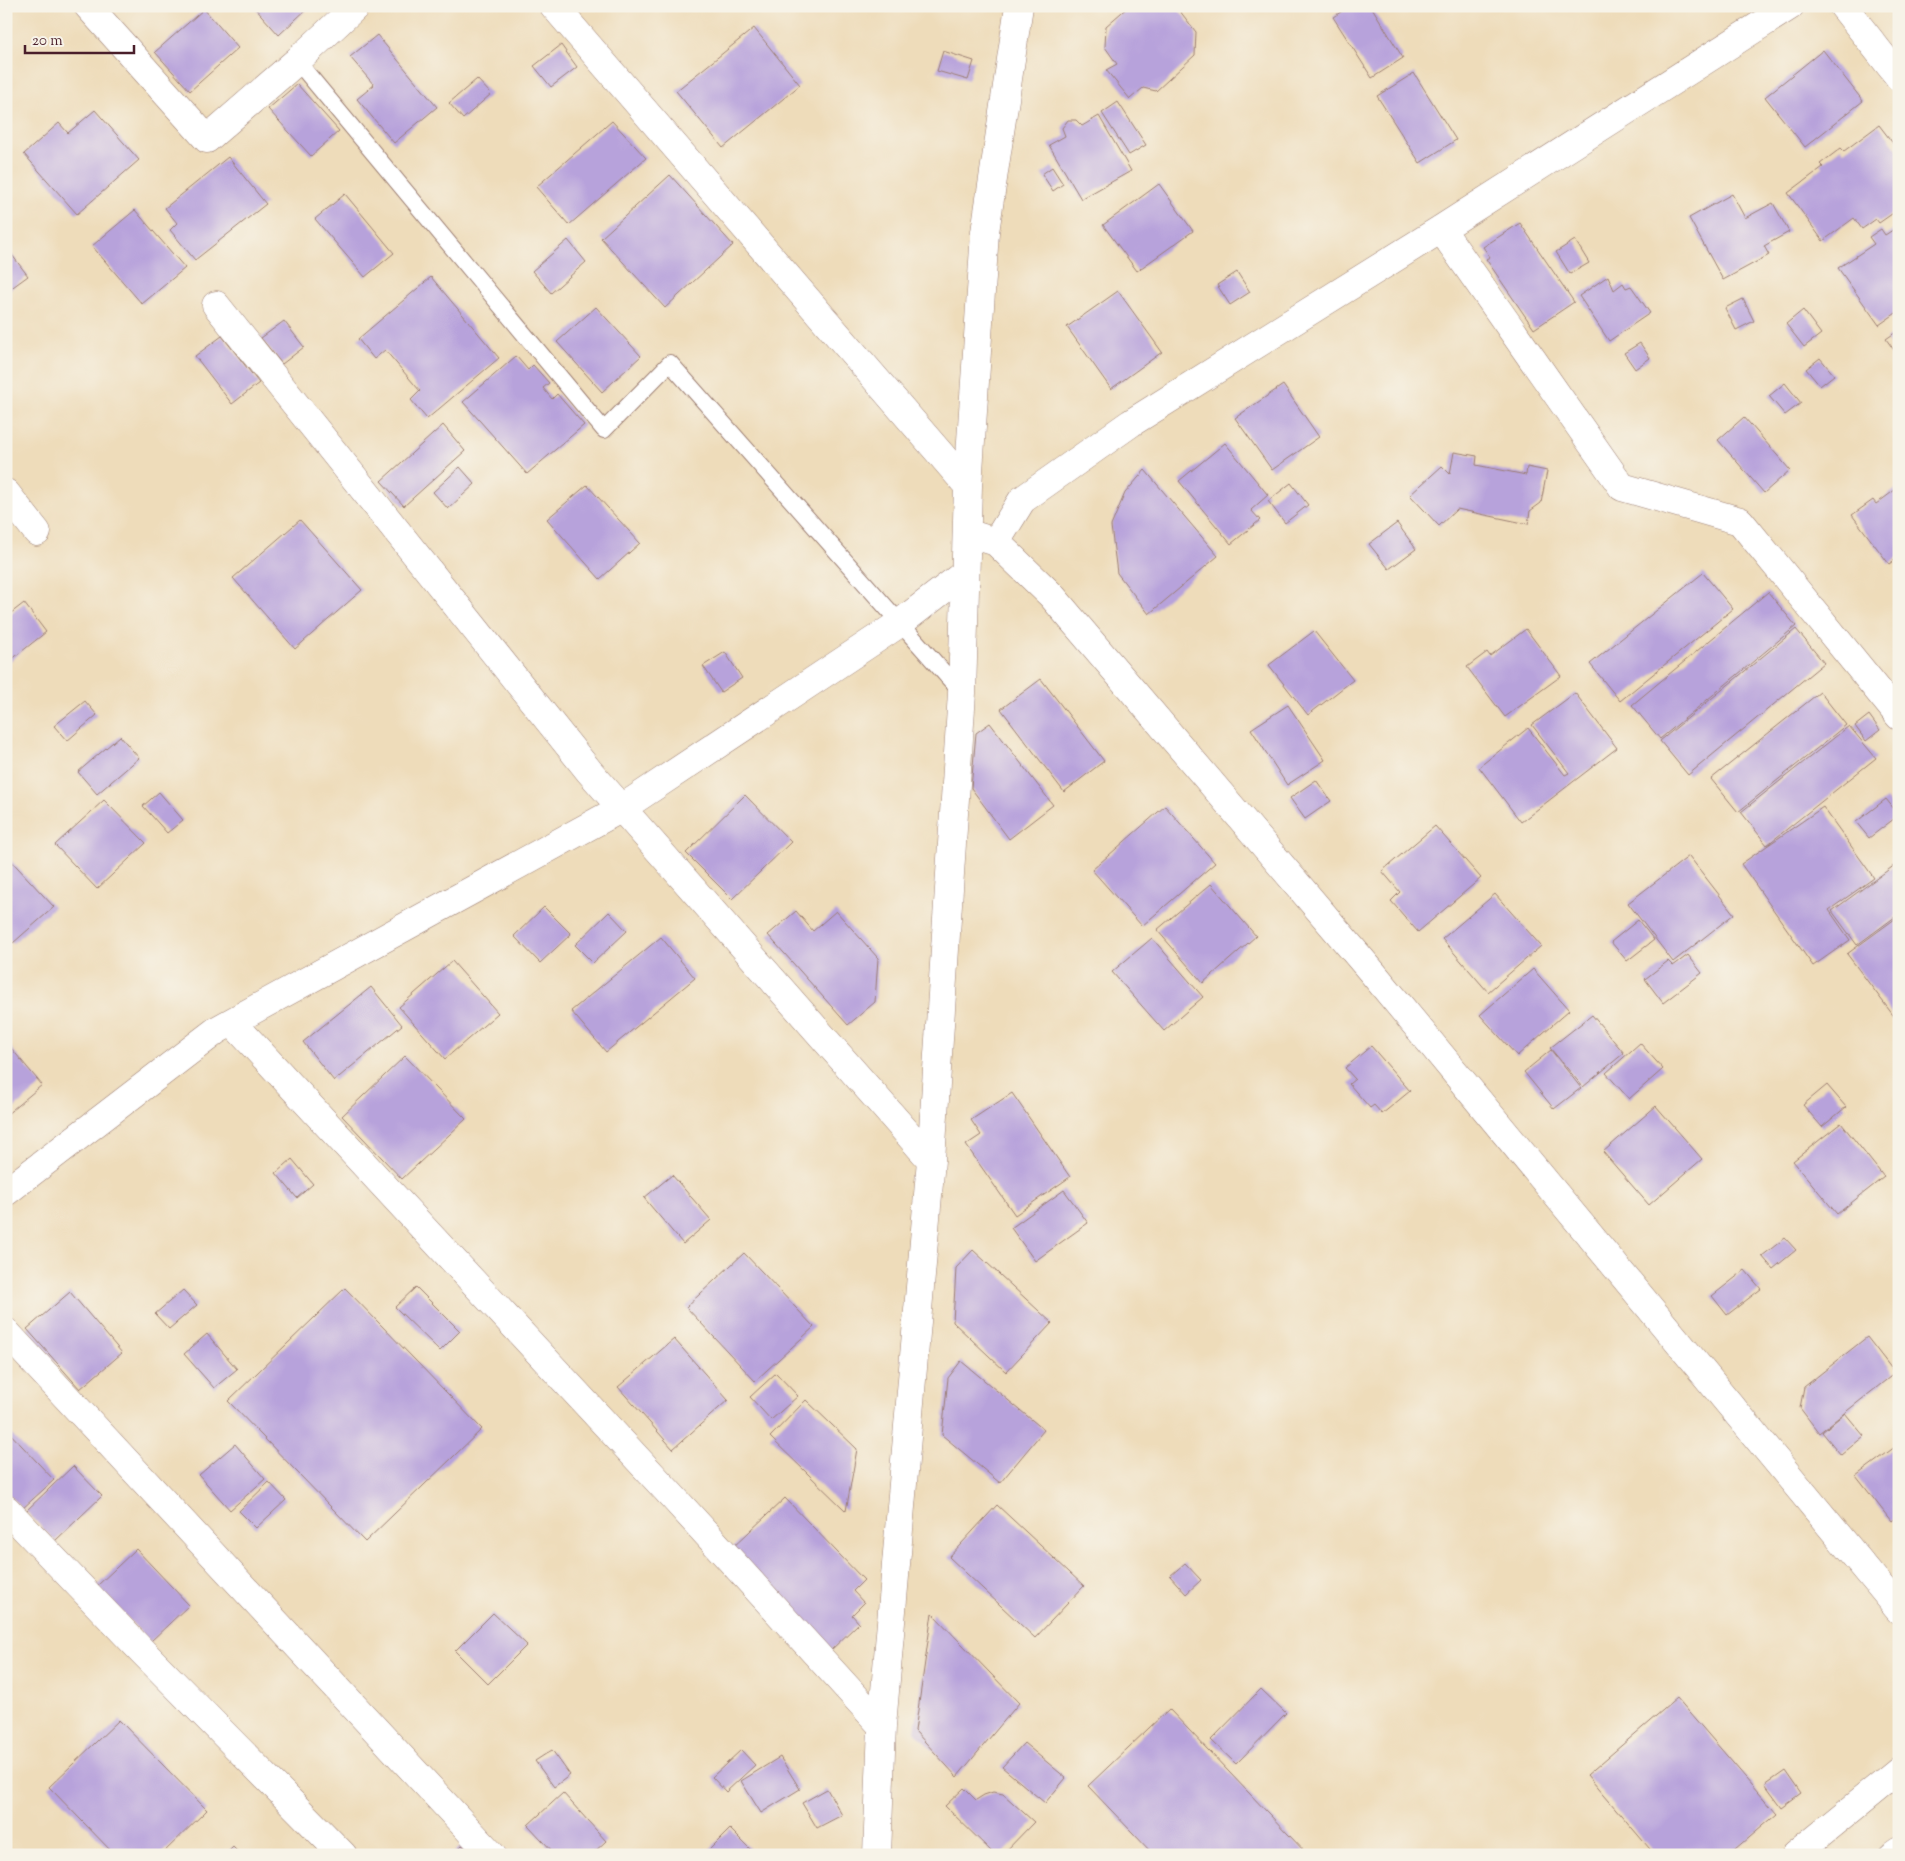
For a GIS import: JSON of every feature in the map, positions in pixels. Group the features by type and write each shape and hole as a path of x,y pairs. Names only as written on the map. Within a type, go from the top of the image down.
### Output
{"main road":[{"path":"88,6 206,139 356,6"},
{"path":"554,6 968,486"},
{"path":"877,1855 882,1726 931,1160 962,693 968,486 985,232 1019,6"},
{"path":"996,542 1022,500 1131,423 1441,229 1790,6"},
{"path":"1843,6 1899,77"},
{"path":"1441,229 1622,487 1740,521 1899,716"},
{"path":"216,305 589,770 931,1160"},
{"path":"6,493 38,532"},
{"path":"967,533 996,542 1052,596 1372,972 1899,1609"},
{"path":"6,1192 217,1030 622,808 900,623 965,573"},
{"path":"232,1022 882,1726"},
{"path":"6,1332 492,1855"},
{"path":"6,1509 142,1651 343,1855"},
{"path":"1795,1855 1899,1770"},
{"path":"1892,1855 1899,1850"}],"lane":[{"path":"297,60 604,430 670,363 962,693"}],"building":[{"path":"253,6 310,6 279,35"},
{"path":"1129,6 1176,6 1196,32 1195,55 1156,91 1143,88 1130,99 1106,70 1117,64 1105,47 1106,26"},
{"path":"1350,6 1371,6 1403,58 1372,78 1333,17"},
{"path":"204,9 238,48 190,91 155,52"},
{"path":"754,28 800,85 723,148 676,91"},
{"path":"377,35 437,107 394,143 357,99 374,85 350,57"},
{"path":"561,45 577,67 551,87 534,66"},
{"path":"1823,50 1863,101 1805,147 1765,97"},
{"path":"943,51 974,61 968,80 937,71"},
{"path":"1414,73 1456,140 1420,163 1377,96"},
{"path":"477,79 491,94 463,119 449,103"},
{"path":"297,84 339,131 311,156 268,109"},
{"path":"1118,102 1146,145 1129,155 1102,113"},
{"path":"95,110 139,160 77,214 24,154 59,123 68,133"},
{"path":"1099,116 1131,171 1081,199 1049,145 1065,136 1062,128 1068,120 1076,120 1082,126"},
{"path":"612,121 646,158 569,225 536,187"},
{"path":"1879,125 1899,151 1899,202 1896,204 1899,209 1879,223 1876,219 1862,229 1854,218 1823,241 1788,193 1823,167 1820,164 1841,148 1844,151"},
{"path":"228,157 266,204 195,260 170,230 177,223 165,208"},
{"path":"1052,167 1063,184 1053,191 1042,174"},
{"path":"670,175 733,245 665,308 601,238"},
{"path":"1159,184 1193,231 1137,271 1103,225"},
{"path":"345,194 394,253 365,277 315,219"},
{"path":"1732,194 1745,218 1773,203 1789,232 1764,246 1769,255 1723,280 1689,218"},
{"path":"135,210 185,268 142,304 92,246"},
{"path":"1520,223 1574,302 1534,329 1486,259 1490,257 1483,247"},
{"path":"1899,226 1899,311 1879,325 1838,268 1874,244 1869,237 1881,229 1885,235"},
{"path":"568,240 586,262 551,293 532,271"},
{"path":"1575,240 1589,263 1570,274 1556,252"},
{"path":"6,247 28,276 6,292"},
{"path":"1237,272 1250,292 1230,305 1217,285"},
{"path":"1608,276 1614,290 1623,283 1626,288 1631,286 1650,313 1609,341 1579,296"},
{"path":"431,277 499,358 427,419 411,400 420,391 385,350 374,359 358,339"},
{"path":"1118,291 1162,352 1111,389 1067,327"},
{"path":"1743,299 1754,321 1736,330 1725,308"},
{"path":"596,307 641,356 602,392 557,342"},
{"path":"1803,310 1821,334 1804,347 1786,324"},
{"path":"284,321 304,347 282,364 261,338"},
{"path":"1899,330 1899,357 1886,339"},
{"path":"222,336 259,383 232,404 195,356"},
{"path":"1640,343 1650,358 1635,369 1624,353"},
{"path":"516,356 528,370 533,365 549,383 543,388 552,399 557,394 584,425 527,474 463,402"},
{"path":"1820,358 1834,375 1820,386 1806,369"},
{"path":"1785,383 1801,403 1785,415 1769,396"},
{"path":"1283,385 1319,437 1272,470 1235,418"},
{"path":"1744,417 1790,470 1764,493 1718,440"},
{"path":"443,425 465,451 404,506 381,481"},
{"path":"1225,443 1268,495 1251,510 1260,520 1231,544 1179,481"},
{"path":"1454,452 1477,456 1476,465 1526,475 1527,467 1547,471 1541,503 1530,511 1528,524 1457,509 1439,526 1410,495 1442,466 1450,474"},
{"path":"460,467 475,484 448,509 433,492"},
{"path":"1145,470 1218,556 1149,614 1117,573 1111,526 1125,493"},
{"path":"1291,483 1308,505 1285,523 1268,501"},
{"path":"587,485 640,543 600,579 547,519"},
{"path":"1899,487 1899,557 1889,564 1852,515 1873,500 1876,504"},
{"path":"300,520 362,590 295,649 233,578"},
{"path":"1397,523 1416,549 1389,569 1369,544"},
{"path":"1703,573 1733,609 1620,701 1590,664"},
{"path":"1768,592 1796,626 1660,739 1632,705"},
{"path":"24,603 46,632 6,664 6,617"},
{"path":"1526,629 1561,676 1505,717 1467,667 1487,652 1490,656"},
{"path":"1796,629 1824,663 1688,775 1660,741"},
{"path":"1314,631 1353,680 1308,715 1269,665"},
{"path":"725,652 742,678 721,692 703,666"},
{"path":"1041,679 1104,761 1064,792 1001,709"},
{"path":"1820,692 1846,725 1738,812 1711,779"},
{"path":"1575,693 1617,748 1521,822 1479,767 1528,728 1565,775 1569,773 1532,725"},
{"path":"85,701 97,715 67,741 54,726"},
{"path":"1288,705 1325,760 1287,785 1251,729"},
{"path":"1869,715 1880,730 1866,741 1855,726"},
{"path":"990,723 1053,805 1009,839 971,788 976,733"},
{"path":"1849,726 1876,758 1767,845 1741,812"},
{"path":"120,736 139,758 97,794 78,772"},
{"path":"1316,780 1331,801 1305,819 1290,798"},
{"path":"159,792 183,820 167,833 143,806"},
{"path":"745,795 791,842 732,899 686,853"},
{"path":"1886,799 1899,815 1869,838 1856,822"},
{"path":"104,800 146,843 97,889 55,845"},
{"path":"1165,806 1215,863 1142,926 1092,870"},
{"path":"1823,807 1874,878 1829,910 1850,940 1813,966 1741,864"},
{"path":"1435,826 1481,878 1418,932 1391,901 1400,892 1382,871"},
{"path":"6,855 54,907 13,943 6,936"},
{"path":"1689,856 1734,914 1673,962 1628,903"},
{"path":"1899,862 1899,914 1857,945 1832,911"},
{"path":"1211,884 1256,936 1203,983 1157,930"},
{"path":"1495,894 1541,946 1488,992 1442,939"},
{"path":"544,907 571,934 540,963 514,936"},
{"path":"796,911 813,931 836,911 878,958 875,1002 848,1025 768,935"},
{"path":"609,912 627,931 593,963 575,945"},
{"path":"1899,916 1899,1023 1847,954"},
{"path":"1638,920 1654,940 1627,961 1611,942"},
{"path":"661,937 695,978 606,1052 571,1011"},
{"path":"1152,938 1203,997 1164,1031 1112,972"},
{"path":"1688,955 1702,973 1663,1003 1645,979 1668,961 1673,966"},
{"path":"452,961 498,1013 445,1059 399,1007"},
{"path":"1533,969 1569,1010 1517,1056 1480,1015"},
{"path":"371,987 402,1025 334,1081 303,1042"},
{"path":"1592,1015 1624,1053 1583,1087 1550,1048"},
{"path":"6,1042 42,1085 6,1115"},
{"path":"1640,1043 1663,1069 1629,1099 1606,1073"},
{"path":"1371,1046 1410,1091 1382,1114 1374,1105 1370,1108 1349,1084 1355,1079 1345,1068"},
{"path":"1551,1050 1581,1088 1554,1109 1524,1072"},
{"path":"405,1056 466,1119 402,1179 342,1116"},
{"path":"1827,1085 1846,1107 1822,1127 1803,1105"},
{"path":"1012,1093 1070,1177 1015,1215 966,1145 981,1135 971,1120"},
{"path":"1656,1106 1702,1159 1649,1205 1603,1152"},
{"path":"1841,1123 1884,1177 1837,1214 1793,1161"},
{"path":"292,1159 313,1184 297,1198 276,1173"},
{"path":"672,1175 711,1220 683,1244 644,1198"},
{"path":"1064,1190 1088,1223 1035,1261 1011,1228"},
{"path":"1785,1238 1796,1250 1773,1269 1762,1256"},
{"path":"973,1250 1052,1323 1006,1372 953,1322 956,1268"},
{"path":"744,1253 814,1327 755,1381 686,1307"},
{"path":"1745,1270 1761,1289 1727,1315 1712,1296"},
{"path":"416,1287 460,1331 440,1351 395,1307"},
{"path":"345,1288 482,1429 365,1542 228,1401"},
{"path":"183,1290 197,1305 169,1329 155,1314"},
{"path":"70,1292 122,1353 80,1389 27,1329"},
{"path":"207,1334 237,1369 214,1388 184,1354"},
{"path":"1867,1337 1895,1373 1819,1433 1800,1408 1804,1387"},
{"path":"674,1339 728,1400 673,1449 618,1387"},
{"path":"961,1361 1044,1430 1000,1483 942,1435 948,1378"},
{"path":"776,1373 798,1396 771,1420 750,1397"},
{"path":"806,1400 857,1449 846,1511 770,1437"},
{"path":"1845,1413 1864,1436 1841,1455 1822,1432"},
{"path":"6,1429 54,1480 22,1509 6,1491"},
{"path":"235,1444 265,1479 230,1510 199,1475"},
{"path":"1899,1444 1899,1515 1891,1521 1856,1476"},
{"path":"73,1466 102,1496 55,1541 26,1511"},
{"path":"269,1482 286,1500 256,1528 239,1511"},
{"path":"785,1498 864,1580 853,1591 864,1603 852,1615 859,1623 829,1652 731,1549"},
{"path":"997,1505 1084,1586 1035,1638 949,1557"},
{"path":"136,1549 189,1605 150,1642 97,1586"},
{"path":"1185,1563 1201,1580 1186,1594 1170,1576"},
{"path":"493,1613 527,1645 488,1684 455,1651"},
{"path":"932,1613 1019,1703 957,1777 915,1731"},
{"path":"1261,1689 1286,1713 1236,1764 1211,1740"},
{"path":"1677,1698 1777,1814 1729,1855 1655,1855 1587,1775"},
{"path":"1169,1709 1308,1855 1154,1855 1088,1786"},
{"path":"119,1720 207,1810 161,1855 115,1855 49,1787"},
{"path":"1024,1743 1066,1778 1045,1803 1002,1767"},
{"path":"552,1750 570,1775 554,1787 535,1761"},
{"path":"741,1750 755,1765 726,1792 712,1777"},
{"path":"780,1757 800,1789 761,1813 741,1781"},
{"path":"1785,1771 1801,1794 1782,1808 1765,1785"},
{"path":"964,1788 976,1800 993,1792 1003,1794 1034,1822 1002,1855 995,1855 945,1806"},
{"path":"827,1789 842,1815 817,1828 802,1803"},
{"path":"563,1793 606,1841 591,1855 556,1855 528,1825"},
{"path":"730,1829 756,1855 712,1855 708,1851"},
{"path":"462,1845 471,1855 452,1855"},
{"path":"233,1847 241,1855 225,1855"}]}
